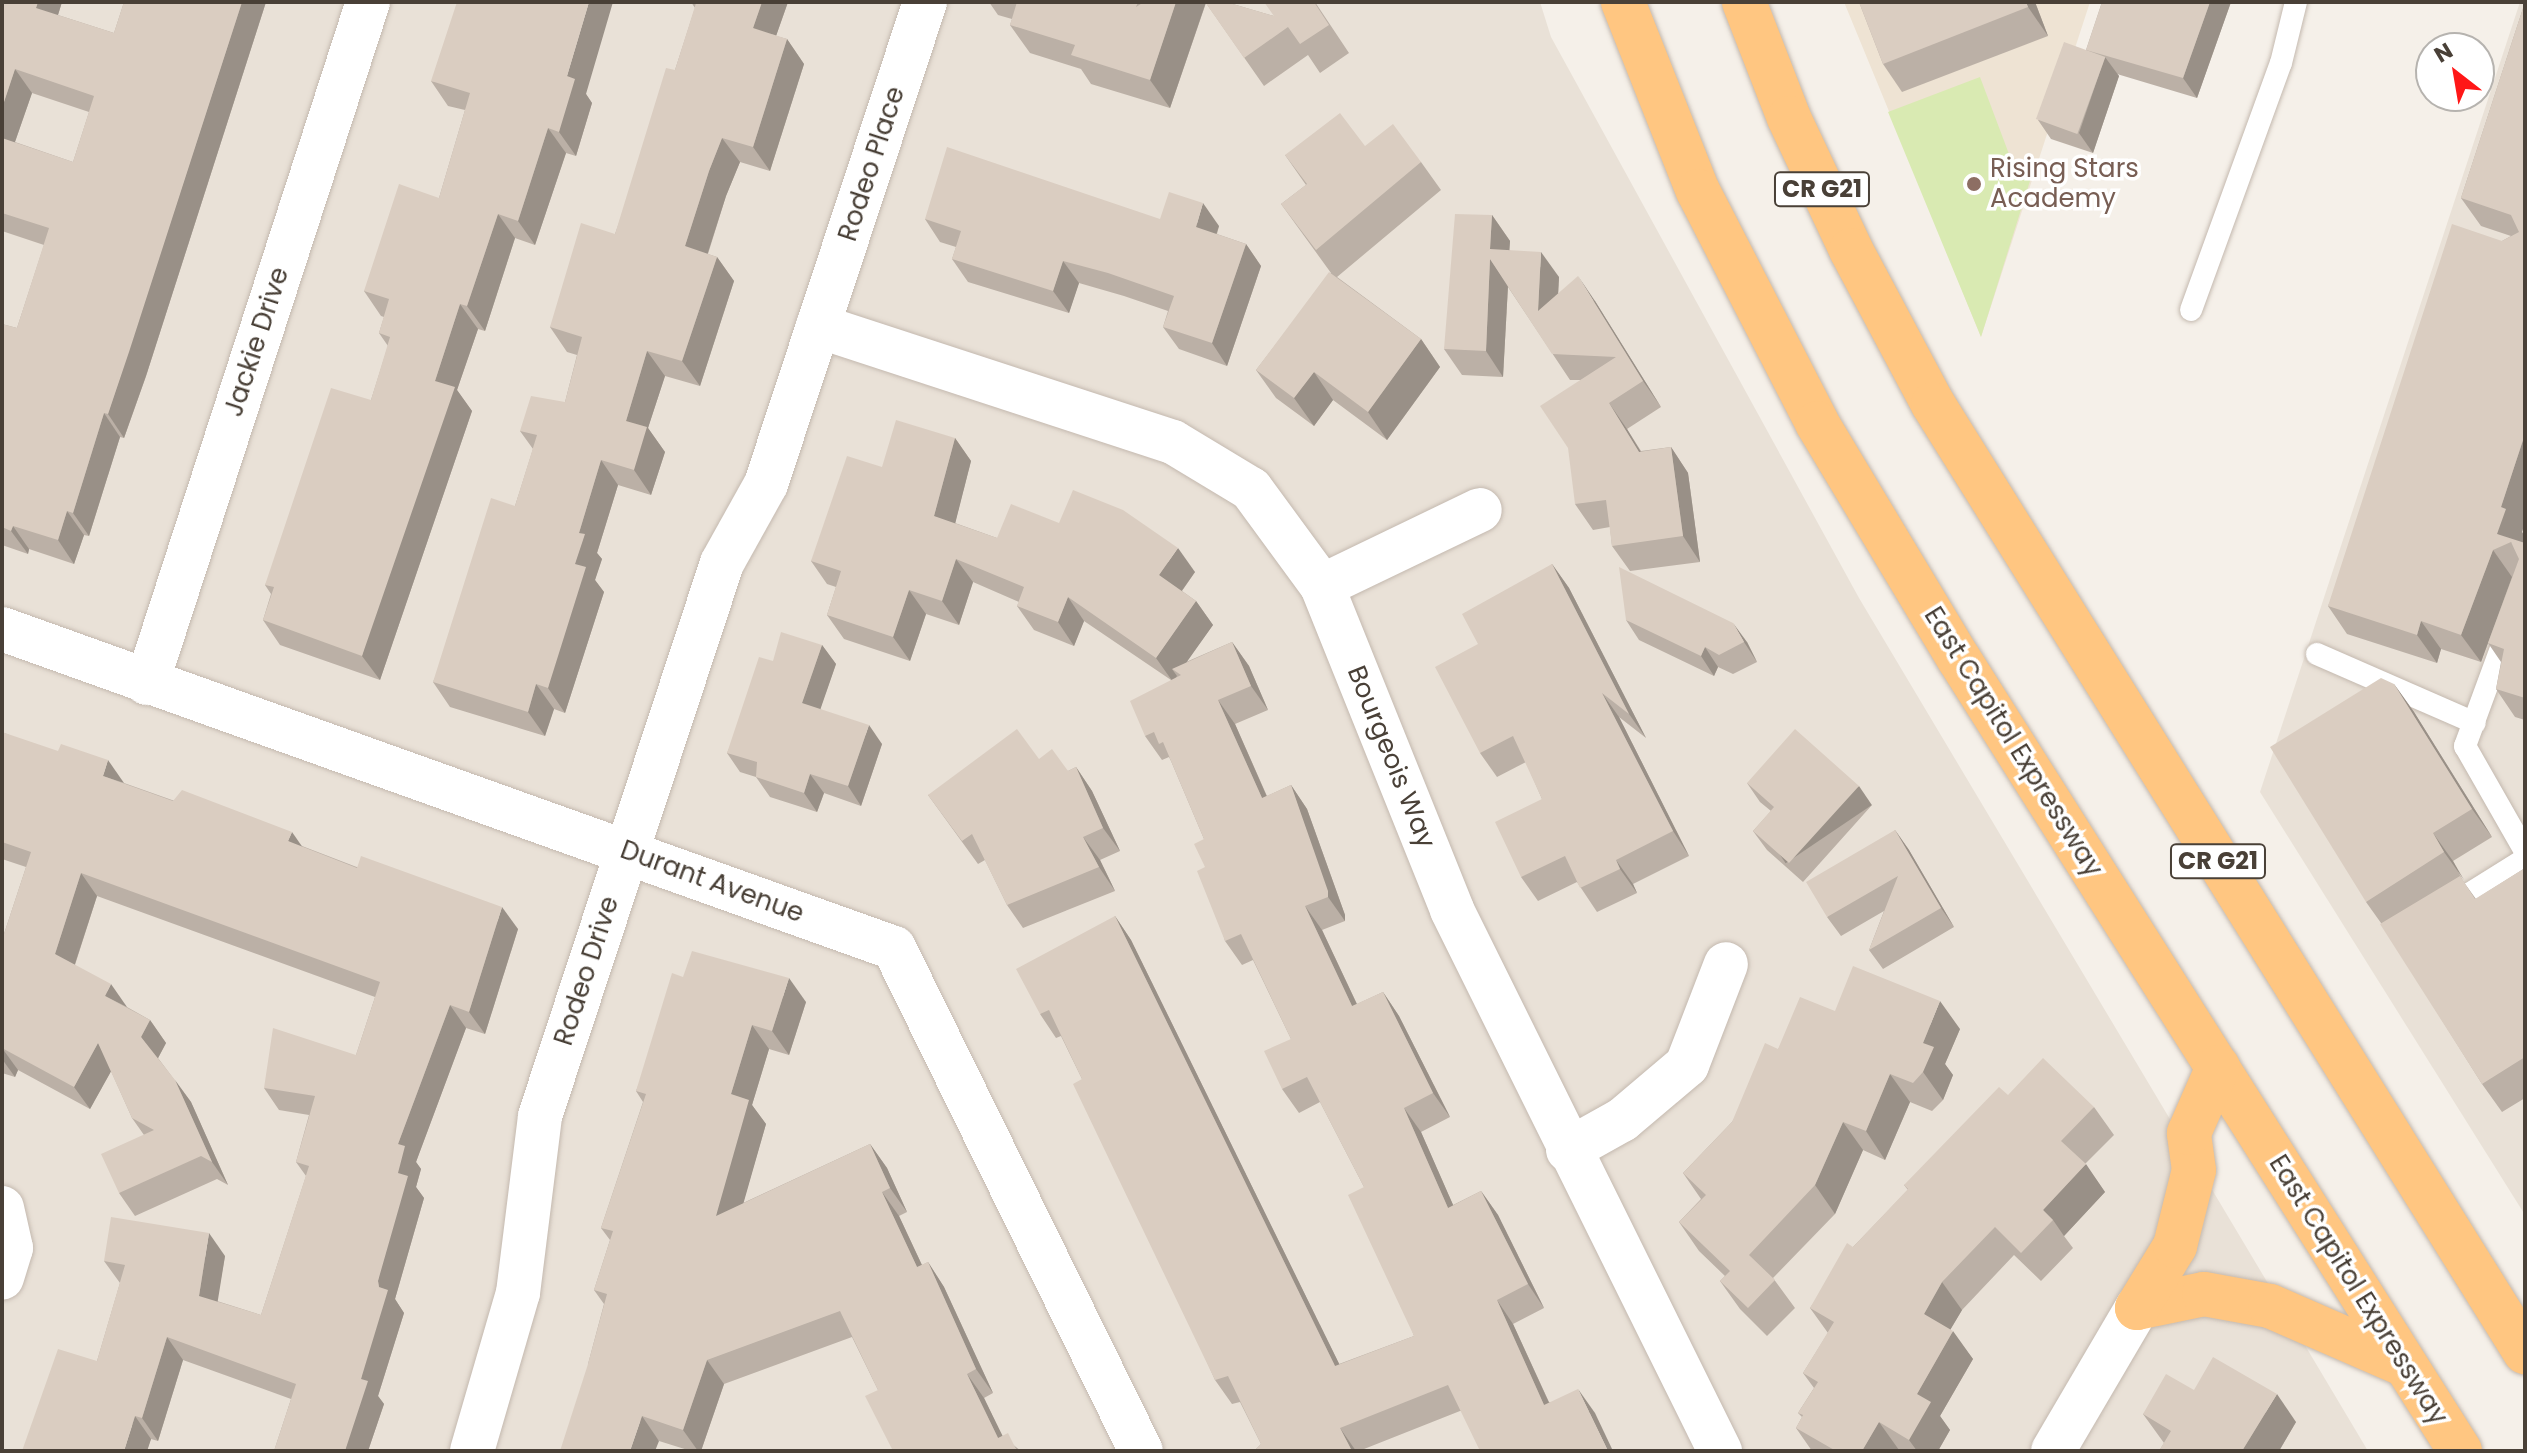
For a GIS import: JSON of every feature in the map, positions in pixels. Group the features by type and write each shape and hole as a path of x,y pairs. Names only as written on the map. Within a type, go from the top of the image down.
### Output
{"highway":[{"name":"East Capitol Expressway","path":"1623,2 1698,191 1817,423 1959,659 2460,1451"},
{"name":"CR G21","path":"1744,2 1789,118 1851,250 1933,404 2525,1352"},
{"path":"2137,1308 2175,1246 2194,1170 2189,1133 2218,1067"},
{"path":"2137,1308 2204,1294 2270,1306 2405,1365"}],"street":[{"name":"Jackie Drive","path":"147,683 368,2"},
{"name":"Rodeo Place","path":"818,326 925,2"},
{"name":"Bourgeois Way","path":"818,326 1173,442 1251,489 1322,586 1452,910 1568,1150 1720,1451"},
{"name":"Rodeo Drive","path":"472,1451 518,1293 540,1116 722,563 766,484 818,326"},
{"path":"1322,586 1480,510"},
{"name":"Durant Avenue","path":"2,629 894,948 1141,1451"},
{"path":"1568,1150 1622,1120 1687,1065 1726,964"},
{"path":"2,1208 11,1248 2,1278"},
{"path":"2053,1451 2137,1308"}],"lane":[{"path":"2191,310 2281,63 2296,2"},
{"path":"2525,583 2465,746 2525,851"},
{"path":"2317,654 2475,723"},
{"path":"2422,923 2525,859"}],"shaded area":[{"path":"2,2 1540,2 1551,37 1859,598 2368,1451 2,1451"},
{"name":"Rising Stars Academy","path":"1844,2 2090,2 1981,337 1928,206"},
{"path":"2520,2 2525,2 2525,1215 2260,792 2484,112 2495,112 2495,78"}],"green space":[{"path":"1980,77 2015,170 2036,162 1981,337 1888,112"}],"building":[{"path":"2,2 38,2 36,8 114,33 124,2 242,2 108,414 104,413 73,513 67,511 58,540 13,526 11,531 2,527 2,324 17,328 49,228 2,213 2,138 73,162 94,96 15,69 2,108"},
{"path":"457,2 589,2 567,76 575,79 559,132 548,128 518,221 498,214 467,306 460,304 435,381 455,387 362,656 263,620 274,587 265,585 331,388 371,400 390,337 379,333 389,299 364,291 399,184 439,198 470,93 431,81"},
{"path":"691,2 762,2 753,28 787,39 753,147 722,138 709,171 685,246 717,257 682,361 647,351 626,421 647,427 634,470 601,460 579,533 585,534 575,564 586,567 548,688 536,684 528,712 433,682 491,498 515,506 537,435 520,431 531,396 565,402 582,337 550,327 581,223 615,234 666,68 675,70 696,3"},
{"path":"1017,2 1138,2 1136,7 1144,2 1176,2 1150,80 1071,55 1075,45 1010,25"},
{"path":"1205,2 1226,2 1274,16 1264,2 1314,2 1329,25 1300,44 1288,27 1244,58"},
{"path":"1859,2 2026,2 2028,7 1883,64"},
{"path":"2102,2 2210,2 2183,78 2086,50"},
{"path":"2525,2 2525,434 2501,507 2506,509 2497,534 2525,543 2525,698 2496,689 2504,649 2488,643 2519,559 2511,542 2493,550 2461,635 2421,621 2417,635 2328,606 2452,224 2502,241 2519,232 2511,215 2461,198 2489,112 2495,112 2495,94"},
{"path":"2064,42 2105,57 2077,134 2036,119"},
{"path":"1340,113 1365,146 1393,124 1421,162 1316,250 1281,204 1307,184 1285,155"},
{"path":"947,147 1160,219 1169,192 1203,203 1196,227 1246,244 1212,343 1163,327 1174,296 1108,273 1063,261 1053,291 952,259 961,231 925,219"},
{"path":"1455,214 1492,215 1490,249 1541,252 1538,311 1578,276 1643,381 1609,403 1639,452 1671,447 1683,536 1612,546 1606,500 1575,504 1568,448 1540,406 1616,357 1552,354 1490,259 1486,351 1444,349"},
{"path":"1329,272 1421,339 1368,412 1314,372 1294,398 1256,370"},
{"path":"896,420 955,438 934,516 997,538 1011,504 1059,523 1073,490 1123,510 1178,548 1159,575 1196,601 1156,658 1068,597 1058,622 1017,606 1024,587 956,559 942,601 909,590 893,637 827,615 841,571 811,561 847,456 882,467"},
{"path":"1552,564 1629,714 1602,693 1673,831 1616,860 1620,869 1580,888 1565,856 1521,877 1495,822 1542,799 1513,736 1480,753 1435,667 1478,644 1462,614"},
{"path":"1619,567 1733,623 1744,642 1719,655 1705,647 1701,656 1626,620"},
{"path":"781,632 822,645 802,703 869,725 848,786 810,774 804,793 756,777 757,762 727,753 759,657 773,661"},
{"path":"1232,642 1251,686 1218,700 1262,798 1291,785 1328,891 1328,897 1305,906 1352,1006 1383,992 1433,1093 1404,1108 1448,1208 1481,1191 1528,1284 1497,1300 1544,1405 1578,1389 1608,1451 1480,1451 1448,1385 1340,1428 1352,1451 1254,1451 1261,1444 1228,1376 1215,1380 1073,1084 1082,1079 1049,1010 1040,1014 1016,969 1115,916 1335,1366 1414,1336 1348,1195 1364,1187 1307,1077 1282,1089 1264,1051 1291,1039 1241,934 1225,941 1197,871 1205,867 1194,844 1204,839 1163,742 1159,744 1154,732 1145,736 1130,701 1181,675 1172,669"},
{"path":"2381,678 2394,684 2472,809 2433,833 2444,852 2366,902 2270,747"},
{"path":"1017,729 1039,759 1052,749 1068,771 1076,767 1103,828 1083,837 1099,867 1007,905 972,834 962,841 928,795"},
{"path":"1795,729 1859,786 1789,863 1753,831 1774,807 1747,783"},
{"path":"2,732 58,751 61,744 108,760 103,776 173,801 182,790 292,832 288,841 357,868 361,856 502,907 469,1012 450,1005 398,1144 405,1146 398,1173 408,1176 378,1281 379,1287 388,1290 361,1379 368,1381 345,1451 274,1451 296,1384 167,1337 142,1418 135,1416 124,1451 22,1451 58,1349 97,1361 125,1265 104,1261 111,1217 209,1233 199,1296 261,1315 309,1166 296,1162 315,1096 264,1088 273,1028 356,1055 380,982 81,873 55,954 111,984 105,996 150,1020 141,1037 175,1080 212,1162 201,1156 119,1193 101,1154 154,1130 132,1118 98,1043 74,1087 2,1048 2,940 31,852 2,842"},
{"path":"1895,830 1941,908 1869,950 1898,876 1827,917 1806,882"},
{"path":"2525,868 2525,1057 2482,1084 2380,924 2460,876 2475,899"},
{"path":"692,951 789,978 772,1031 752,1025 731,1094 749,1100 716,1216 870,1144 890,1188 882,1192 917,1267 928,1262 976,1369 967,1374 998,1438 1008,1433 1017,1451 893,1451 865,1396 878,1390 840,1311 707,1360 683,1430 642,1416 630,1451 560,1451 607,1294 594,1290 613,1231 601,1228 646,1094 636,1091 672,973 683,977"},
{"path":"1853,966 1940,1001 1923,1043 1934,1047 1923,1072 1913,1083 1890,1074 1866,1131 1843,1122 1815,1185 1749,1255 1775,1280 1748,1308 1720,1281 1730,1271 1679,1222 1706,1195 1683,1173 1732,1122 1765,1043 1778,1049 1800,997 1835,1011"},
{"path":"2043,1058 2094,1107 2061,1141 2086,1164 2043,1210 2053,1220 2021,1253 1995,1227 1942,1282 1924,1314 1953,1331 1917,1394 1931,1402 1909,1440 1879,1422 1862,1451 1836,1451 1796,1428 1803,1415 1798,1413 1818,1382 1803,1373 1834,1322 1810,1308 1847,1243 1853,1247 1908,1189 1904,1185 1999,1087 2008,1095"},
{"path":"2213,1357 2277,1394 2242,1451 2159,1451 2171,1431 2143,1414 2166,1374 2194,1390"}],"place":[{"name":"Rising Stars Academy","path":"1974,184"}]}
